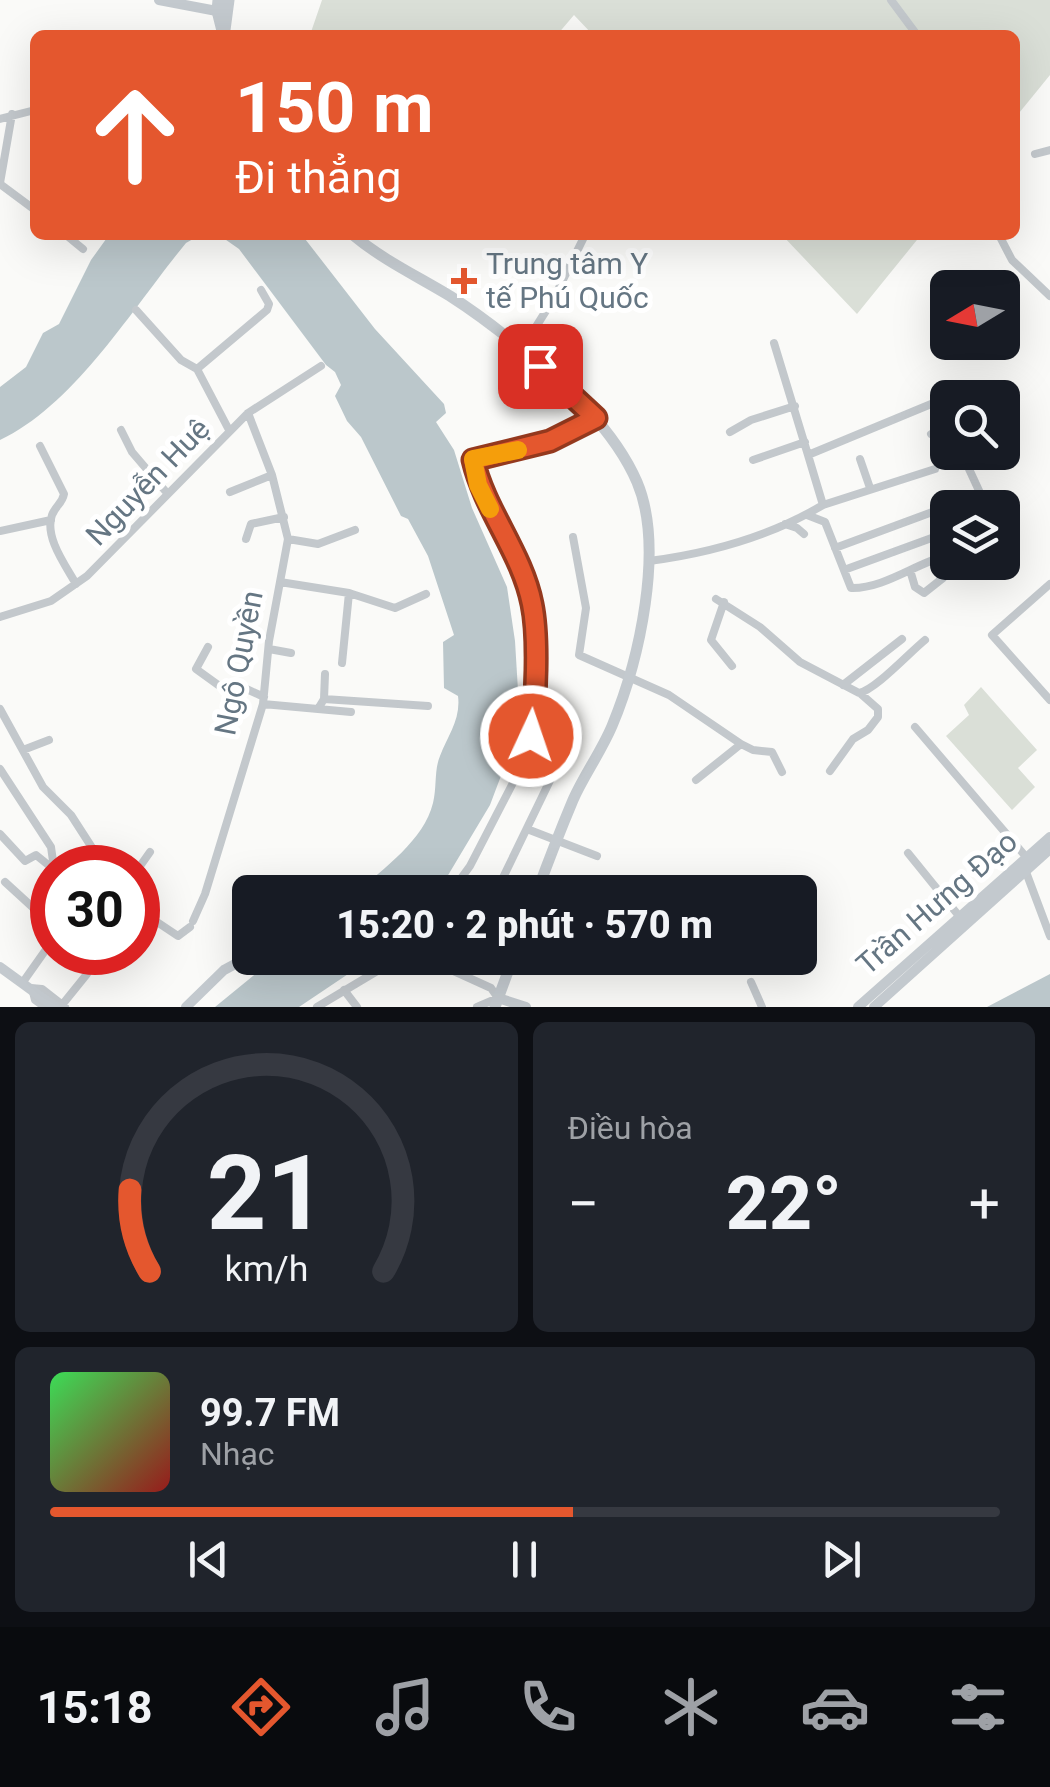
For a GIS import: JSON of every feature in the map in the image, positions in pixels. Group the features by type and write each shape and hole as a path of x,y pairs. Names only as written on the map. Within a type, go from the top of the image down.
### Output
{"main road":[{"path":"159,0 223,6"},
{"path":"361,240 522,349 596,418 638,484 649,523 642,622 612,726 580,784 543,875"},
{"name":"Trần Hưng Đạo","path":"874,1007 1050,837"},
{"name":"Trần Hưng Đạo","path":"1024,865 1050,850"},
{"name":"Trần Hưng Đạo","path":"858,1007 963,920"},
{"path":"0,966 61,1006"},
{"path":"186,1007 232,966"},
{"path":"507,975 497,1002 526,1007"}],"street":[{"path":"891,0 913,30"},
{"path":"0,118 30,111"},
{"path":"12,114 0,184 30,206"},
{"path":"1036,154 1050,150"},
{"path":"72,240 83,249"},
{"path":"522,349 554,298 583,240"},
{"path":"1002,240 1012,260 1050,296"},
{"path":"196,369 267,310 269,304 261,290"},
{"path":"136,310 181,360 196,369 229,430"},
{"path":"774,343 823,505"},
{"name":"Nguyễn Huệ","path":"0,617 51,602 76,584 130,535 248,413 322,366"},
{"path":"730,432 751,420 795,406"},
{"path":"808,455 930,409"},
{"name":"Ngô Quyền","path":"160,921 178,936 192,924 205,894 263,700 288,539 272,475 248,413"},
{"path":"463,875 516,777 531,736 534,667 532,605 522,574 478,485 473,460 550,441 596,418"},
{"path":"121,430 132,452 167,494"},
{"path":"753,460 805,442"},
{"path":"40,446 64,494 51,520 55,543 76,584"},
{"path":"860,459 870,488"},
{"path":"649,562 717,550 823,505 932,470"},
{"path":"230,492 272,475"},
{"path":"836,548 930,513"},
{"path":"807,515 824,522 851,588 858,589 930,560"},
{"path":"246,539 251,524 284,517"},
{"path":"0,532 51,520"},
{"path":"785,524 804,534"},
{"path":"288,539 318,544 355,530"},
{"path":"572,537 586,608 579,654 669,695 741,744 772,752 782,772"},
{"path":"844,570 930,539"},
{"path":"910,570 915,586 924,594 941,580"},
{"path":"280,582 349,593 393,608 426,594"},
{"path":"1050,584 992,635 1050,700"},
{"path":"342,663 349,593"},
{"path":"732,666 710,638 720,601 760,627 800,662 859,693 878,708 876,722 853,740 830,771"},
{"path":"843,686 902,639"},
{"path":"859,693 872,689 925,640"},
{"path":"208,646 196,670 232,694 240,686 263,700 351,712"},
{"path":"269,649 291,653"},
{"path":"318,709 324,699 325,674"},
{"path":"324,699 428,706"},
{"path":"0,708 43,788 71,815 87,845"},
{"path":"916,726 1024,865 1050,936"},
{"path":"504,875 573,733"},
{"path":"23,750 49,740"},
{"path":"696,780 741,744"},
{"path":"0,769 50,845"},
{"path":"527,828 597,856"},
{"path":"0,834 25,861 30,858"},
{"path":"908,853 963,920"},
{"path":"5,882 30,905"},
{"path":"37,975 31,988 35,1000 45,1007"},
{"path":"61,1006 86,975"},
{"path":"317,1007 370,975"},
{"path":"464,975 491,988 497,1002 477,1007"},
{"path":"752,982 762,1007"},
{"path":"344,990 357,1007"}],"shaded area":[{"path":"322,0 1050,0 1050,75 1020,112 1020,30 588,30 574,15 561,30 312,30"},
{"path":"105,240 191,240 78,379 27,424 0,440 0,387 26,367 43,333 59,324"},
{"path":"226,240 306,240 375,329 444,404 446,413 436,422 454,450 472,508 507,587 519,707 516,736 490,805 448,875 376,875 402,852 428,816 438,761 458,712 458,696 444,688 443,642 454,635 428,556 408,519 401,516 361,437 347,421 335,396 341,385 239,249"},
{"path":"787,240 917,240 857,314"},
{"path":"981,687 1037,750 1018,768 1035,787 1012,810 946,736 969,715 964,705"},
{"path":"1050,974 1050,1007 987,1007"},
{"path":"254,975 347,975 299,1007 215,1007"}],"slow traffic":[{"path":"490,509 478,485 473,459 518,450"}],"place":[{"name":"Trung tâm Y tế Phú Quốc","path":"464,281"}],"route":[{"path":"531,736 532,605 522,574 478,485 473,460 550,441 596,418 540,366"}]}
